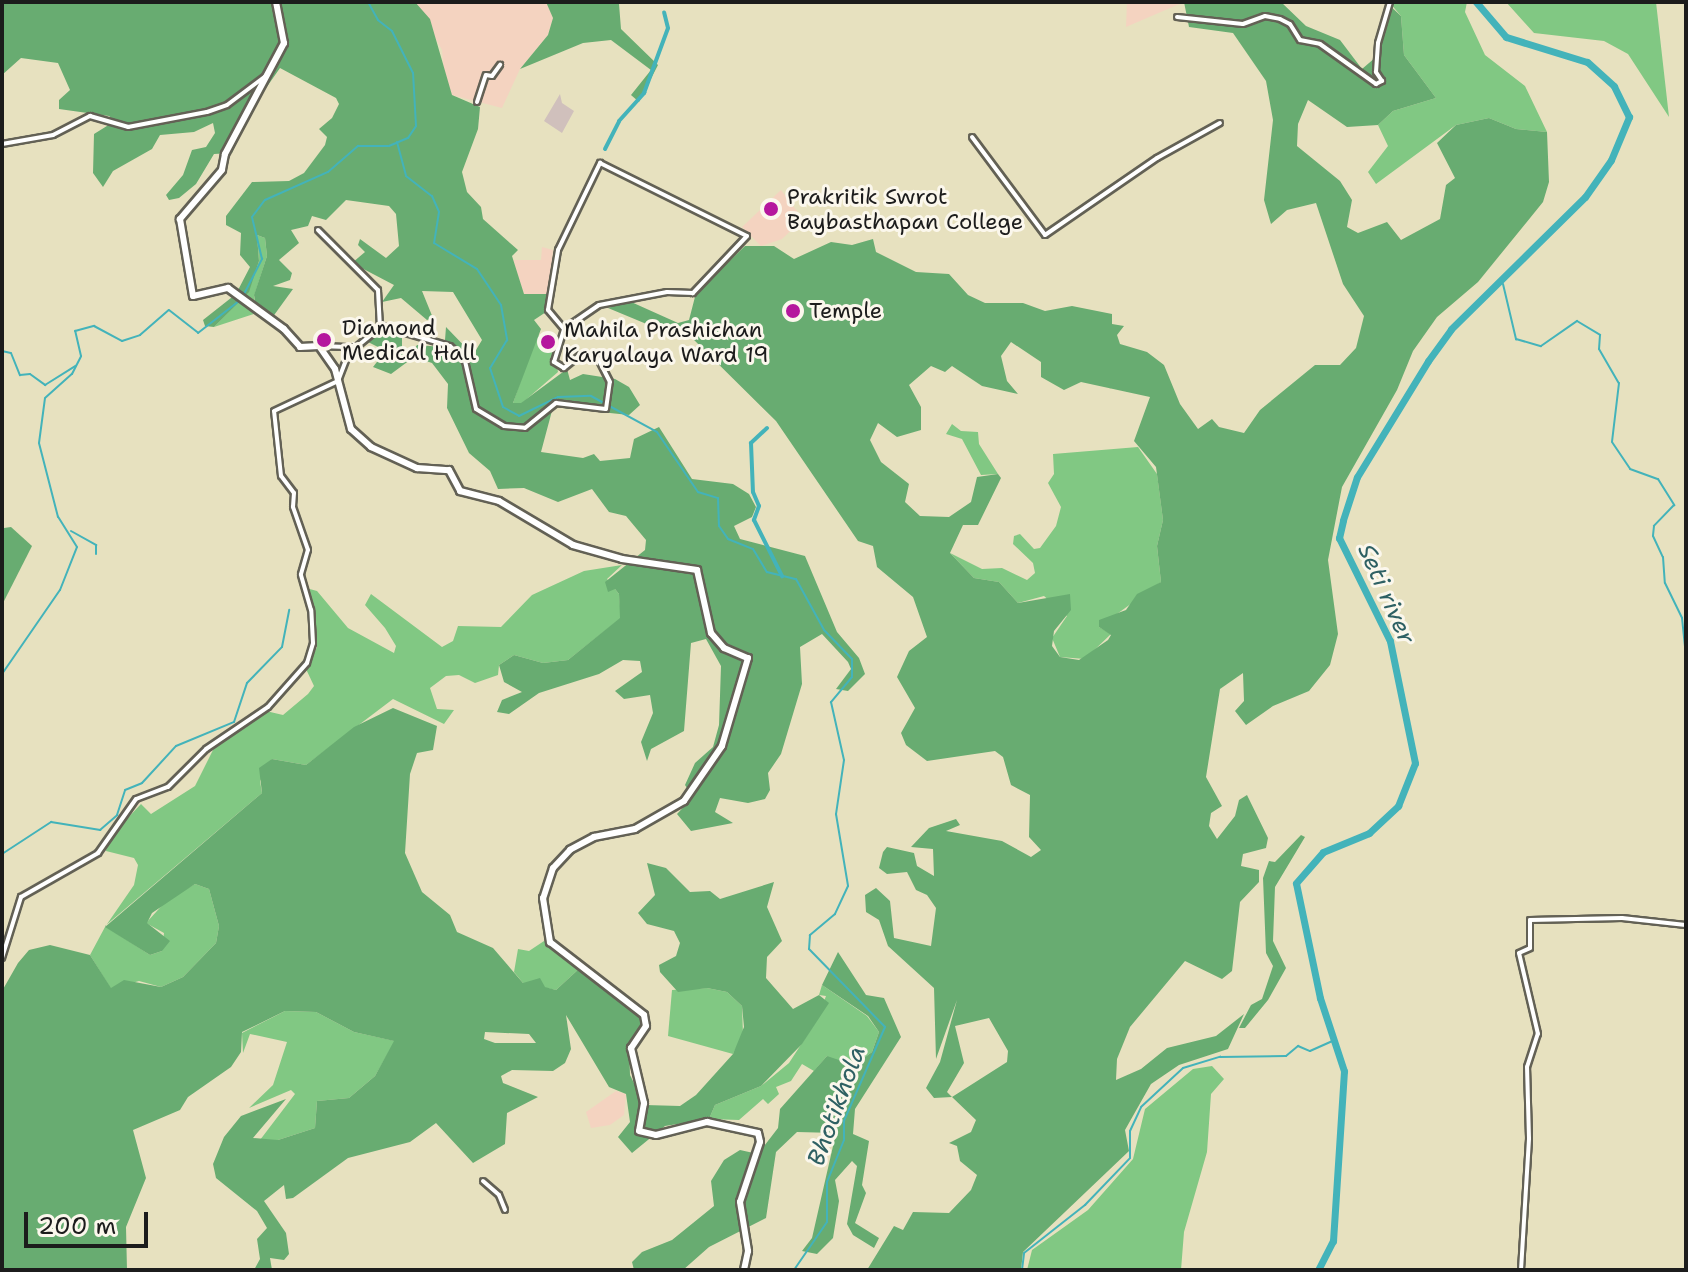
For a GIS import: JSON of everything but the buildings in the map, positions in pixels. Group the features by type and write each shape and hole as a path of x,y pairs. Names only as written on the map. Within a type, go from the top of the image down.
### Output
{"main road":[{"path":"276,2 285,38 269,74 252,99 220,173 180,219 193,296 201,297 218,287 235,293 298,346 319,346 338,381 348,424 371,447 417,468 449,470 463,493 499,501 573,545 622,559 697,570 711,633 724,648 748,658 722,746 684,801 635,829 594,837 570,850 553,868 543,898 550,942 644,1015 646,1026 631,1048 644,1103 639,1131 656,1135 714,1122 758,1133 760,1142 740,1202 748,1251 744,1270"}],"street":[{"path":"1177,17 1243,24 1265,16 1280,19 1290,24 1300,40 1320,44 1376,84 1382,81 1376,72 1378,43 1390,2"},
{"path":"477,102 486,75 492,76 500,65"},
{"path":"2,144 53,135 90,116 128,127 207,112 269,74"},
{"path":"972,137 1045,235 1167,152 1220,123"},
{"path":"380,327 450,346 465,361 476,409 504,426 525,428 556,403 606,409 610,382 596,355 580,355 564,368 554,362 564,329 599,305 667,292 693,293 747,236 600,163 557,254 548,310 564,329"},
{"path":"318,230 378,290 380,327"},
{"path":"2,958 21,897 98,853 136,799 168,787 206,749 268,707 307,663 313,643 311,610 301,574 308,550 293,507 294,493 282,480 274,411 338,381 343,361 380,327"},
{"path":"319,346 356,346"},
{"path":"1521,1270 1529,1138 1527,1067 1538,1034 1519,953 1530,948 1530,920 1622,918 1686,925"},
{"path":"483,1181 499,1195 505,1210"}],"shaded area":[{"path":"415,2 546,2 553,18 548,35 520,69 502,108 452,95 445,82 442,50"},
{"path":"1127,2 1184,2 1126,27"},
{"path":"560,94 562,103 574,111 562,133 544,121"},
{"path":"781,190 803,219 782,239 761,246 742,227"},
{"path":"542,247 553,250 549,294 524,294 513,260 541,260"},
{"path":"616,1091 626,1094 624,1115 610,1125 591,1128 586,1112"}],"green space":[{"path":"2,2 415,2 430,19 452,95 480,107 478,129 462,172 467,192 481,207 483,219 518,250 512,256 524,294 549,294 546,312 534,320 541,329 513,403 521,403 567,369 570,380 583,374 615,379 629,387 640,405 629,415 553,407 541,452 583,458 594,454 600,461 630,458 634,439 659,427 692,479 733,484 749,494 756,507 752,517 734,526 740,539 805,556 837,632 859,658 865,674 848,691 836,689 851,669 848,662 822,634 800,647 802,684 781,754 768,773 770,790 765,799 748,803 720,798 715,812 733,823 691,831 677,814 693,797 685,785 695,763 713,747 719,725 721,666 706,639 691,643 684,731 651,749 647,761 641,742 653,713 650,695 624,699 615,691 642,672 640,661 623,660 599,674 539,693 509,714 497,712 502,700 522,692 504,682 499,665 514,655 543,663 568,660 620,618 619,594 615,589 608,592 605,582 645,550 646,540 626,516 609,512 592,489 558,502 524,488 498,489 490,471 469,453 447,408 448,384 432,363 414,357 391,374 373,367 380,358 388,361 394,355 366,341 377,331 402,333 402,348 411,354 417,345 455,348 445,340 446,327 473,355 482,340 453,292 422,291 433,318 427,320 401,298 382,302 394,285 352,263 365,252 358,245 360,239 386,258 399,246 396,214 389,206 346,200 326,220 312,216 308,226 291,230 299,243 279,260 292,273 290,280 273,286 293,289 272,318 257,313 254,295 267,256 265,238 257,235 259,261 249,292 214,327 205,326 203,320 236,294 250,267 240,255 241,233 226,225 226,216 252,182 289,181 304,173 325,145 327,137 319,129 332,118 339,104 336,98 280,68 252,108 232,153 214,154 196,184 179,198 169,200 166,195 183,175 192,150 206,147 215,133 213,123 194,132 160,135 152,149 113,171 103,187 93,173 94,134 115,121 109,116 59,109 59,100 70,90 58,63 21,58 2,75"},
{"path":"546,2 619,4 621,29 658,65 639,102 631,95 651,70 611,40 583,43 520,69 548,35 553,18"},
{"path":"1184,2 1281,2 1306,26 1340,40 1362,69 1376,57 1386,2 1401,16 1404,55 1436,98 1393,111 1378,125 1347,127 1308,100 1298,124 1297,146 1340,181 1352,200 1347,227 1358,233 1387,222 1401,240 1440,219 1446,185 1455,178 1437,143 1456,125 1489,118 1516,129 1547,132 1549,182 1543,202 1478,282 1437,317 1413,351 1397,390 1342,487 1328,560 1338,634 1330,665 1309,691 1273,706 1246,725 1235,711 1244,701 1243,673 1220,689 1206,777 1222,806 1211,813 1209,826 1217,839 1235,816 1239,800 1247,795 1268,838 1266,848 1243,854 1241,866 1259,870 1259,882 1240,902 1232,971 1222,979 1185,961 1130,1027 1117,1059 1116,1080 1141,1069 1167,1048 1216,1036 1244,1014 1228,1049 1179,1065 1151,1084 1125,1130 1129,1151 1023,1252 1021,1270 867,1270 894,1226 903,1230 913,1212 949,1213 971,1190 977,1175 960,1161 957,1146 949,1143 971,1132 976,1120 952,1097 934,1098 926,1088 940,1062 957,1000 936,1059 934,988 888,946 879,920 866,912 865,895 876,888 890,901 894,938 931,946 936,908 927,895 916,890 907,872 887,874 879,868 883,852 887,847 914,853 917,866 934,876 933,849 911,847 929,828 956,819 960,825 946,831 1002,841 1031,857 1041,850 1029,837 1030,795 1011,785 1003,757 995,751 927,761 906,745 901,733 915,708 897,677 909,651 927,637 913,597 877,567 873,546 858,541 776,421 689,335 673,335 608,308 629,301 678,323 689,320 696,293 745,246 774,246 794,259 831,242 852,245 873,239 876,252 916,272 949,274 968,295 985,303 1023,303 1045,311 1072,306 1112,314 1112,324 1124,326 1117,335 1120,344 1147,352 1164,365 1180,404 1198,429 1212,419 1219,427 1244,433 1260,410 1315,365 1340,365 1356,348 1364,316 1343,284 1316,203 1287,210 1271,224 1264,200 1273,120 1266,81 1233,33 1189,27","holes":["1011,342 1041,362 1041,377 1064,390 1081,382 1150,397 1134,441 1156,467 1163,520 1157,546 1161,582 1137,594 1126,610 1099,620 1099,627 1111,635 1079,660 1060,657 1052,646 1054,631 1071,610 1070,594 1018,603 999,582 974,578 950,553 963,525 978,525 1001,478 998,474 977,477 971,502 949,517 920,516 905,502 909,484 881,462 870,440 878,423 897,437 921,430 921,407 909,385 931,366 945,372 952,366 982,386 1018,394 1007,381 1001,356","989,1018 1008,1051 1007,1062 952,1097 947,1092 964,1063 955,1026"]},
{"path":"1389,2 1467,2 1465,12 1485,55 1525,86 1547,132 1516,129 1489,118 1456,125 1376,184 1368,172 1388,146 1378,125 1393,111 1436,98 1404,55 1401,16"},
{"path":"1506,2 1656,2 1669,117 1628,54 1604,41 1534,33"},
{"path":"257,235 265,238 267,256 254,296 257,313 214,327 248,292 259,261"},
{"path":"537,334 554,352 558,372 521,404 513,403"},
{"path":"952,424 961,431 978,432 979,444 998,474 981,475 962,439 946,434"},
{"path":"1138,447 1157,474 1163,520 1157,546 1161,582 1099,627 1111,634 1085,659 1060,657 1052,638 1067,616 1044,596 1018,603 999,582 974,578 950,553 982,569 1002,568 1027,580 1035,573 1033,563 1013,544 1014,536 1020,534 1034,549 1040,548 1056,526 1061,507 1048,483 1054,474 1053,454"},
{"path":"11,527 32,546 2,605 2,536 4,528"},
{"path":"622,565 607,579 619,594 621,618 568,660 543,663 514,655 499,665 498,675 475,683 459,675 446,676 430,688 437,709 454,710 444,724 393,699 306,765 272,759 260,781 262,793 107,925 134,885 138,865 134,858 106,851 107,840 141,804 151,814 195,786 216,744 266,711 283,715 314,686 306,669 317,647 306,588 317,591 348,628 394,653 396,646 365,605 371,594 442,647 453,641 458,626 501,627 532,595 584,571"},
{"path":"393,708 437,726 433,750 417,753 410,774 405,853 422,892 450,915 457,932 493,948 523,983 540,978 545,987 556,990 581,967 638,1011 643,1023 629,1043 630,1075 645,1105 680,1106 696,1095 733,1054 744,1027 742,1006 727,992 707,988 678,992 660,972 659,965 676,956 680,943 674,931 647,924 638,913 655,895 647,863 666,868 690,892 710,891 720,899 774,882 767,907 782,941 767,957 766,978 793,1009 819,995 829,1003 802,1044 761,1086 715,1105 709,1119 665,1126 632,1153 618,1137 630,1122 626,1094 609,1087 566,1015 571,1049 565,1063 553,1071 512,1070 501,1076 503,1083 538,1097 507,1113 505,1144 473,1163 436,1123 410,1142 348,1158 293,1198 286,1199 284,1185 264,1201 286,1233 289,1254 284,1260 270,1258 272,1270 254,1270 260,1259 257,1239 267,1228 257,1211 216,1178 213,1164 224,1137 241,1116 286,1099 253,1138 278,1140 315,1128 317,1101 349,1098 375,1076 394,1041 354,1032 316,1012 285,1011 242,1032 241,1052 231,1067 188,1097 180,1110 133,1130 146,1178 126,1227 127,1270 2,1270 2,991 18,963 29,950 50,945 90,955 111,988 124,980 161,987 183,977 216,943 219,926 209,889 195,884 152,913 147,923 170,941 162,951 150,955 105,927 262,793 259,768 272,759 306,765 354,727","holes":["485,1032 529,1034 536,1043 495,1043 484,1039"]},
{"path":"1301,835 1305,837 1275,887 1273,941 1286,968 1268,1000 1245,1028 1239,1028 1251,1005 1262,999 1273,966 1266,953 1263,878 1269,861 1275,862"},
{"path":"195,884 209,889 219,926 216,943 183,977 161,987 139,981 111,989 90,955 105,926 150,955 162,951 164,933 146,923 167,900"},
{"path":"544,941 581,967 556,990 523,983 514,972 518,949 529,951"},
{"path":"838,952 866,995 884,998 901,1037 855,1109 853,1134 869,1141 862,1185 866,1193 855,1223 879,1238 874,1248 853,1235 847,1224 857,1166 852,1161 835,1180 839,1201 833,1238 817,1254 802,1251 812,1238 836,1133 797,1132 776,1152 766,1218 709,1247 683,1270 634,1270 632,1262 642,1252 672,1240 714,1206 711,1181 724,1160 740,1150 758,1154 778,1128 780,1109 827,1056 854,1065 872,1052 879,1032 868,1016 822,985"},
{"path":"822,985 867,1016 879,1032 872,1052 854,1065 848,1077 827,1056 814,1071 802,1064 791,1081 776,1087 779,1094 768,1104 763,1099 739,1120 709,1119 715,1105 761,1086 789,1063 817,1020 826,996 819,995"},
{"path":"707,988 727,992 742,1006 743,1035 733,1054 668,1036 672,990"},
{"path":"285,1011 316,1012 354,1032 395,1041 375,1076 349,1098 317,1101 315,1128 278,1140 260,1140 295,1094 291,1090 249,1108 273,1085 287,1042 250,1034 243,1053 242,1033"},
{"path":"1212,1066 1224,1079 1211,1094 1207,1152 1184,1232 1181,1270 1027,1270 1032,1250 1088,1210 1133,1159 1145,1109 1193,1069"}],"waterway":[{"path":"243,296 262,259 252,217 265,200 328,172 358,146 389,146 408,138 416,126 413,73 392,31 378,20 368,2"},
{"name":"Seti river","path":"1318,1270 1333,1241 1344,1071 1320,998 1296,883 1323,852 1369,833 1398,806 1415,763 1390,641 1339,538 1343,520 1357,477 1428,361 1451,329 1585,197 1611,160 1629,117 1614,86 1587,62 1506,37 1476,2"},
{"path":"605,149 619,121 644,93 668,28 664,12"},
{"name":"Bhotikhola","path":"397,142 406,176 432,196 439,212 434,243 477,269 501,305 507,340 490,368 503,407 519,416 558,397 591,396 657,432 698,492 718,498 719,526 728,539 753,549 767,572 796,579 824,630 852,659 852,677 831,702 844,760 836,814 848,886 835,914 810,935 809,949 885,1027 844,1121 844,1140 827,1182 827,1222 794,1270"},
{"path":"1503,284 1516,339 1541,346 1577,321 1600,335 1599,349 1619,383 1612,442 1630,469 1658,479 1674,505 1654,526 1653,536 1663,557 1665,583 1682,618 1686,656"},
{"path":"2,674 60,590 77,547 58,517 39,443 45,398 72,374 81,356 75,331 94,326 122,341 140,335 169,310 198,333 239,301"},
{"path":"2,351 11,353 20,375 30,374 45,385 75,366"},
{"path":"767,428 751,443 753,492 759,506 754,520 782,576"},
{"path":"71,531 96,545 96,554"},
{"path":"2,854 51,822 100,830 117,815 125,790 142,783 176,746 234,722 247,683 282,647 289,610"},
{"path":"1022,1270 1024,1253 1085,1205 1130,1158 1130,1131 1141,1107 1183,1068 1220,1057 1286,1056 1298,1046 1310,1051 1335,1040"}],"place":[{"name":"Prakritik Swrot Baybasthapan College","path":"771,209"},
{"name":"Temple","path":"793,311"},
{"name":"Diamond Medical Hall","path":"324,340"},
{"name":"Mahila Prashichan Karyalaya Ward 19","path":"548,342"}]}
